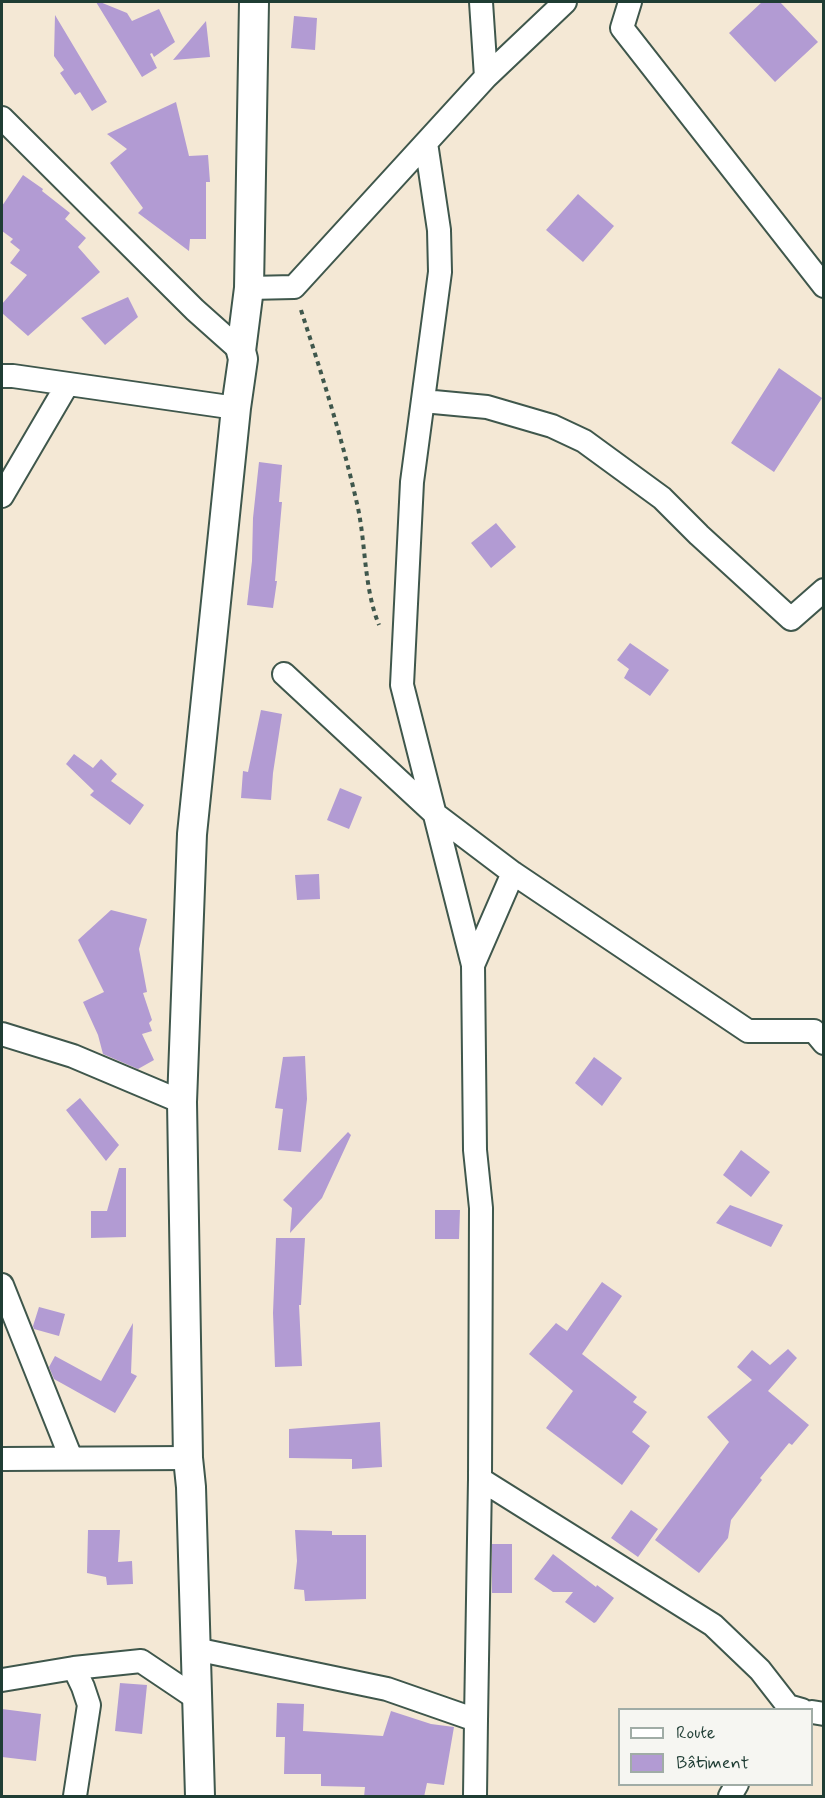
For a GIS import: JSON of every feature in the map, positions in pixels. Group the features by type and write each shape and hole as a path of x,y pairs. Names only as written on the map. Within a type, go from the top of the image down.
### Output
{"street":[{"path":"200,1797 191,1487 188,1458 182,1102 192,834 249,288 254,2"},
{"path":"481,2 486,77"},
{"path":"249,288 294,286 486,77 565,2"},
{"path":"630,2 622,28 824,286"},
{"path":"2,118 195,310 241,351"},
{"path":"426,143 439,230 440,272 412,482 402,684 473,964 475,1150 481,1208 475,1797"},
{"path":"2,376 236,408"},
{"path":"2,496 67,385"},
{"path":"423,401 487,406 552,426 584,441 662,498 791,619 824,590"},
{"path":"284,674 435,814 513,873 748,1031 814,1031 824,1043"},
{"path":"473,964 513,873"},
{"path":"2,1034 73,1056 182,1102"},
{"path":"2,1285 71,1458"},
{"path":"2,1459 188,1458"},
{"path":"480,1479 713,1625 760,1670 792,1708"},
{"path":"195,1649 387,1689 476,1720"},
{"path":"2,1680 74,1668 141,1661 196,1698"},
{"path":"74,1668 83,1687 88,1706 75,1797"}],"path":[{"path":"294,286 329,396 358,509 372,609 381,631"}],"building":[{"path":"96,2 127,13 132,21 159,9 175,42 154,57 152,53 150,54 157,68 142,77"},
{"path":"762,2 780,2 818,42 775,82 729,33"},
{"path":"55,15 107,102 92,111 80,92 75,95 60,73 64,70 54,56"},
{"path":"294,16 317,18 315,50 291,48"},
{"path":"206,21 210,57 173,60"},
{"path":"176,102 189,156 208,155 210,182 206,182 206,239 190,239 189,251 138,213 143,208 110,163 127,149 107,134"},
{"path":"23,175 70,213 65,219 86,238 78,247 100,272 28,336 2,313 2,304 27,275 10,263 20,250 10,242 13,239 2,231 2,206"},
{"path":"578,194 614,226 583,262 546,230"},
{"path":"128,297 138,317 105,345 81,318"},
{"path":"779,368 822,398 774,472 731,443"},
{"path":"259,462 282,465 279,502 282,502 273,608 247,605"},
{"path":"496,523 516,547 491,568 471,543"},
{"path":"630,643 669,670 650,696 624,678 629,669 617,660"},
{"path":"261,710 282,714 271,800 241,798 243,771 248,772"},
{"path":"74,754 93,768 101,759 117,774 111,781 144,805 130,825 90,795 94,791 66,764"},
{"path":"340,788 362,797 349,829 327,820"},
{"path":"319,874 320,899 297,900 295,875"},
{"path":"111,910 147,919 139,949 147,992 143,993 152,1020 149,1023 152,1031 142,1034 154,1060 138,1069 103,1054 98,1035 83,1002 104,992 78,940"},
{"path":"305,1056 307,1099 301,1152 278,1150 283,1109 275,1108 283,1057"},
{"path":"594,1057 622,1078 602,1106 575,1083"},
{"path":"80,1098 119,1145 106,1161 66,1110"},
{"path":"348,1132 351,1135 322,1198 290,1233 292,1208 283,1200"},
{"path":"741,1150 770,1172 751,1197 723,1175"},
{"path":"119,1168 126,1168 126,1237 91,1238 91,1211 107,1211"},
{"path":"730,1205 783,1225 771,1247 716,1223"},
{"path":"435,1210 460,1210 459,1239 435,1239"},
{"path":"276,1238 305,1238 301,1305 299,1305 302,1366 275,1367 273,1313"},
{"path":"602,1282 622,1296 582,1354 637,1397 633,1402 647,1412 632,1432 650,1446 622,1485 546,1428 573,1391 529,1354 556,1323 567,1331"},
{"path":"39,1307 65,1314 59,1336 34,1329"},
{"path":"133,1323 131,1373 137,1376 115,1413 54,1379 49,1367 55,1356 101,1381"},
{"path":"788,1349 797,1358 768,1391 809,1425 792,1445 789,1443 760,1478 762,1480 731,1520 728,1538 699,1573 655,1540 729,1442 707,1417 752,1380 737,1367 752,1350 770,1365"},
{"path":"380,1422 382,1467 352,1469 352,1459 289,1458 289,1429"},
{"path":"631,1510 658,1529 638,1557 611,1538"},
{"path":"88,1530 120,1530 118,1562 132,1561 133,1584 107,1585 106,1577 87,1573"},
{"path":"295,1530 332,1531 332,1535 366,1535 366,1599 305,1601 304,1590 294,1589 297,1561"},
{"path":"492,1544 512,1544 512,1593 492,1593"},
{"path":"553,1554 614,1598 596,1622 594,1623 565,1602 573,1592 553,1592 534,1579"},
{"path":"120,1683 147,1685 142,1734 115,1731"},
{"path":"277,1703 304,1704 303,1731 383,1736 391,1711 431,1724 454,1727 444,1785 427,1783 424,1797 364,1797 365,1787 321,1786 321,1774 284,1774 285,1737 276,1737"},
{"path":"2,1709 41,1714 36,1761 2,1757"}]}
